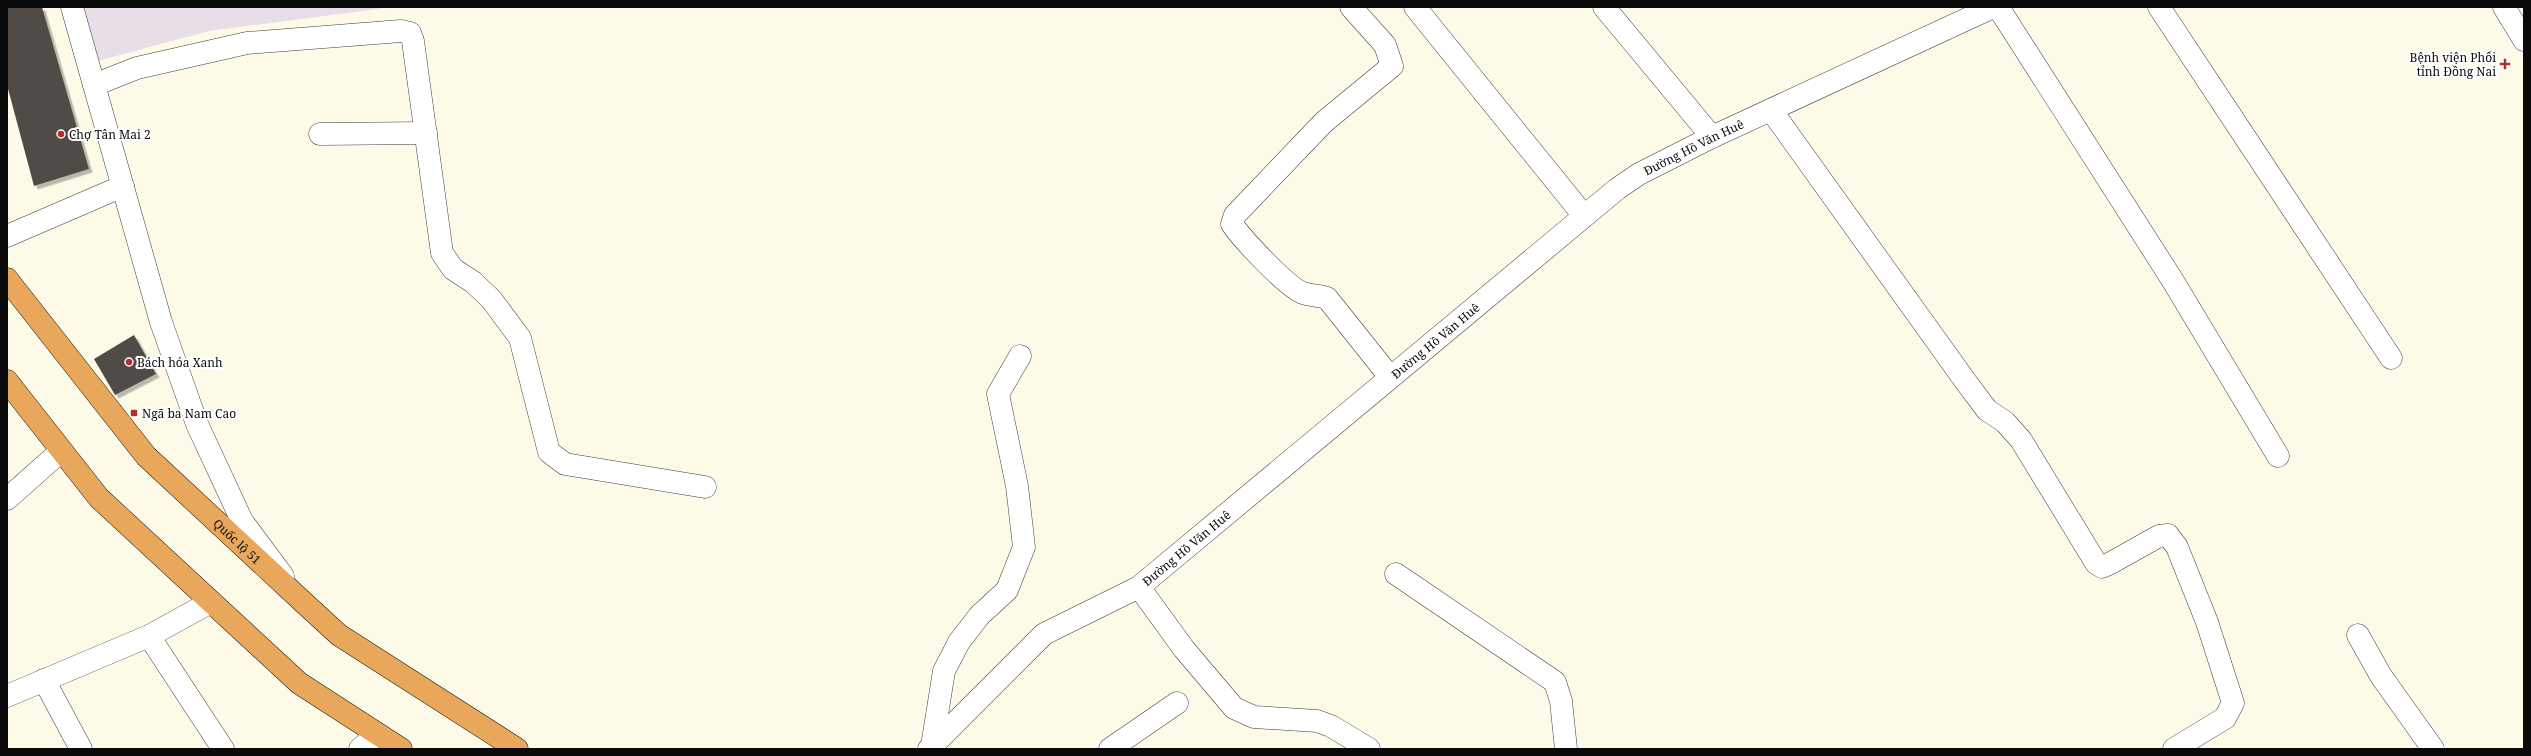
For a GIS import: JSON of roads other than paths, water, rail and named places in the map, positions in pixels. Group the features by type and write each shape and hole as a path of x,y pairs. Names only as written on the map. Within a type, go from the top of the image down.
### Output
{"highway":[{"name":"Quốc lộ 51","path":"7,279 146,456 302,601 339,635 517,749"},
{"path":"7,381 99,498 299,683 401,749"}],"street":[{"path":"72,7 162,322 197,424 242,521 302,601"},
{"path":"1351,7 1385,45 1392,66 1324,122 1235,215 1232,224 1291,286 1304,293 1315,293 1327,298 1390,377"},
{"path":"1415,7 1584,216"},
{"path":"1604,7 1712,137"},
{"name":"Đường Hồ Văn Huê","path":"931,747 1044,634 1139,586 1617,189 1639,174 1712,137 1993,7"},
{"path":"1998,7 2173,281 2278,456"},
{"path":"2159,7 2391,358"},
{"path":"2504,7 2524,40"},
{"path":"94,85 137,68 247,43 401,31 410,33 414,41 442,253 453,269 473,282 491,299 520,338 549,452 564,464 705,487"},
{"path":"1771,110 1987,410 2005,422 2021,440 2096,563 2102,567 2109,564 2158,536 2168,535 2177,547 2207,622 2233,703 2225,718 2174,749"},
{"path":"320,134 426,133"},
{"path":"7,236 124,186"},
{"path":"931,747 944,671 959,642 979,616 1007,590 1024,548 1017,486 998,394 1020,356"},
{"path":"7,499 61,451"},
{"path":"1396,574 1555,682 1561,701 1566,749"},
{"path":"1139,586 1184,649 1234,708 1254,717 1317,721 1331,726 1369,749"},
{"path":"7,696 149,636 211,602"},
{"path":"2358,635 2381,676 2433,749"},
{"path":"149,636 223,749"},
{"path":"44,680 82,749"},
{"path":"1110,749 1177,703"},
{"path":"360,749 377,734"}],"place":[{"name":"Bệnh viện Phổi tỉnh Đồng Nai","path":"2505,64"},
{"name":"Chợ Tân Mai 2","path":"61,134"},
{"name":"Bách hóa Xanh","path":"129,362"},
{"name":"Ngã ba Nam Cao","path":"134,413"}]}
